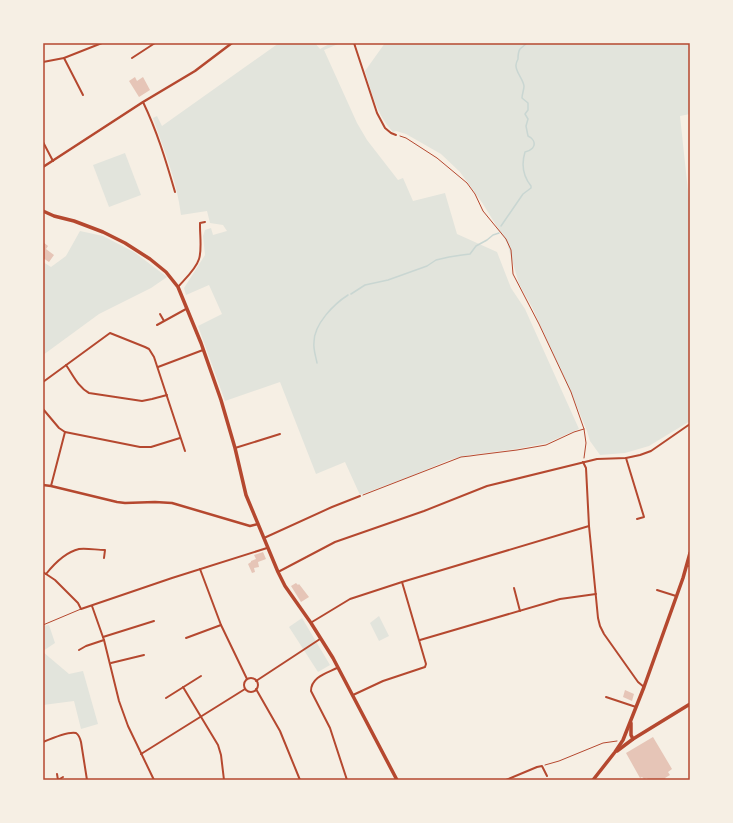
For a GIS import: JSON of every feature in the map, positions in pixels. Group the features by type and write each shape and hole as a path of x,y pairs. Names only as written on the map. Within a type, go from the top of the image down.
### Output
{"main road":[{"path":"43,211 103,232 125,243 150,259 166,272 178,287 188,308 204,350 221,400 235,448 246,495 278,572 289,593 311,623 338,667 397,780"},
{"path":"593,780 623,740 644,687 676,596 689,566 690,553"},
{"path":"615,752 633,739 690,704"},
{"path":"631,720 633,739"}],"street":[{"path":"43,62 64,58 102,43"},
{"path":"132,58 155,43"},
{"path":"43,167 143,102 195,71 232,43"},
{"path":"354,43 377,113 385,128 391,133 396,134"},
{"path":"64,58 83,95"},
{"path":"143,102 152,119 175,192"},
{"path":"43,142 53,161"},
{"path":"178,287 194,268 199,259 200,223 204,222"},
{"path":"157,325 188,308"},
{"path":"160,314 164,321"},
{"path":"43,382 110,333 149,349 158,367 185,451"},
{"path":"158,367 204,350"},
{"path":"66,365 83,390 89,393 142,401 152,400 167,395"},
{"path":"43,409 59,428 65,432 140,447 151,447 180,438"},
{"path":"278,572 335,542 424,511 487,486 597,459 626,458 640,455 651,451 690,424"},
{"path":"51,486 65,432"},
{"path":"235,448 280,434"},
{"path":"626,458 644,517 637,519"},
{"path":"583,462 586,468 589,526 600,626 637,680 644,687"},
{"path":"43,485 125,503 155,502 172,504 250,526 258,524"},
{"path":"264,538 360,496"},
{"path":"311,623 350,599 589,526"},
{"path":"43,572 55,580 79,603 81,609 268,547"},
{"path":"46,574 52,566 65,556 80,549 105,550 104,558"},
{"path":"200,569 221,625 247,679"},
{"path":"353,695 383,681 425,667 426,664 420,640 402,582"},
{"path":"514,588 520,611"},
{"path":"657,590 676,596"},
{"path":"420,640 560,599 596,594"},
{"path":"92,606 104,638 128,726 154,780"},
{"path":"79,650 104,638 154,621"},
{"path":"186,638 221,625"},
{"path":"256,681 321,639"},
{"path":"111,663 144,655"},
{"path":"338,667 316,679 311,686 311,691 330,728 347,780"},
{"path":"166,698 201,676"},
{"path":"247,679 252,678 256,681 258,685 256,689 280,731 300,780"},
{"path":"247,679 244,683 245,689 249,692 256,689"},
{"path":"183,687 218,745 221,755 224,780"},
{"path":"141,754 245,689"},
{"path":"606,697 636,707"},
{"path":"43,742 67,734 77,734 81,742 87,780"},
{"path":"506,780 542,766 547,776"},
{"path":"57,774 58,780 63,777"}],"lane":[{"path":"43,625 81,609"}],"path":[{"path":"396,134 406,138 437,158 467,183 475,194 483,211 506,239 511,250 513,274 572,392 584,429 586,443 583,462"},
{"path":"360,496 461,458 546,445 584,429"},
{"path":"542,766 603,743 620,741"}],"shaded area":[{"path":"279,43 315,43 320,49 331,43 338,44 324,50 357,123 367,140 398,180 403,178 413,201 445,193 457,234 497,252 511,288 525,309 579,429 547,443 470,455 449,460 360,495 345,462 316,474 280,382 225,401 198,326 222,314 209,285 186,295 184,288 205,255 203,236 205,230 211,228 213,235 227,231 223,225 210,223 207,211 181,215 173,178 153,118 157,116 162,126"},
{"path":"385,43 690,43 690,114 680,116 690,210 690,421 649,446 625,453 600,455 590,441 573,397 532,307 519,284 507,243 483,204 460,172 441,154 406,134 396,131 393,132 382,118 372,95 365,71"},
{"path":"125,153 141,195 109,207 93,165"},
{"path":"80,231 103,236 134,252 167,277 151,288 99,314 43,355 43,262 51,267 66,256"},
{"path":"379,616 389,636 379,641 370,623"},
{"path":"302,618 330,665 318,672 289,627"},
{"path":"49,625 55,643 43,651 43,626"},
{"path":"43,652 69,674 83,671 98,724 81,729 74,701 43,705"}],"building":[{"path":"135,77 137,81 143,77 150,90 139,97 129,81"},
{"path":"43,242 48,246 46,249 54,255 49,262 43,258"},
{"path":"263,552 266,559 258,562 259,567 254,568 255,572 252,573 248,564 256,559 254,555"},
{"path":"296,583 298,585 299,584 309,597 301,602 291,586"},
{"path":"625,690 634,694 632,701 623,697"},
{"path":"653,737 672,769 668,772 670,775 665,778 666,780 648,780 647,778 640,778 626,753"}],"waterway":[{"path":"501,226 523,194 531,188 526,178 523,161 525,152 534,147 534,142 528,136 526,126 528,119 525,114 528,110 528,103 522,98 524,86 516,67 519,50 527,43"},
{"path":"351,294 365,285 388,280 427,266 436,260 470,254 476,246 493,235 499,233"},
{"path":"317,363 314,350 317,328 331,309 348,295"}]}
